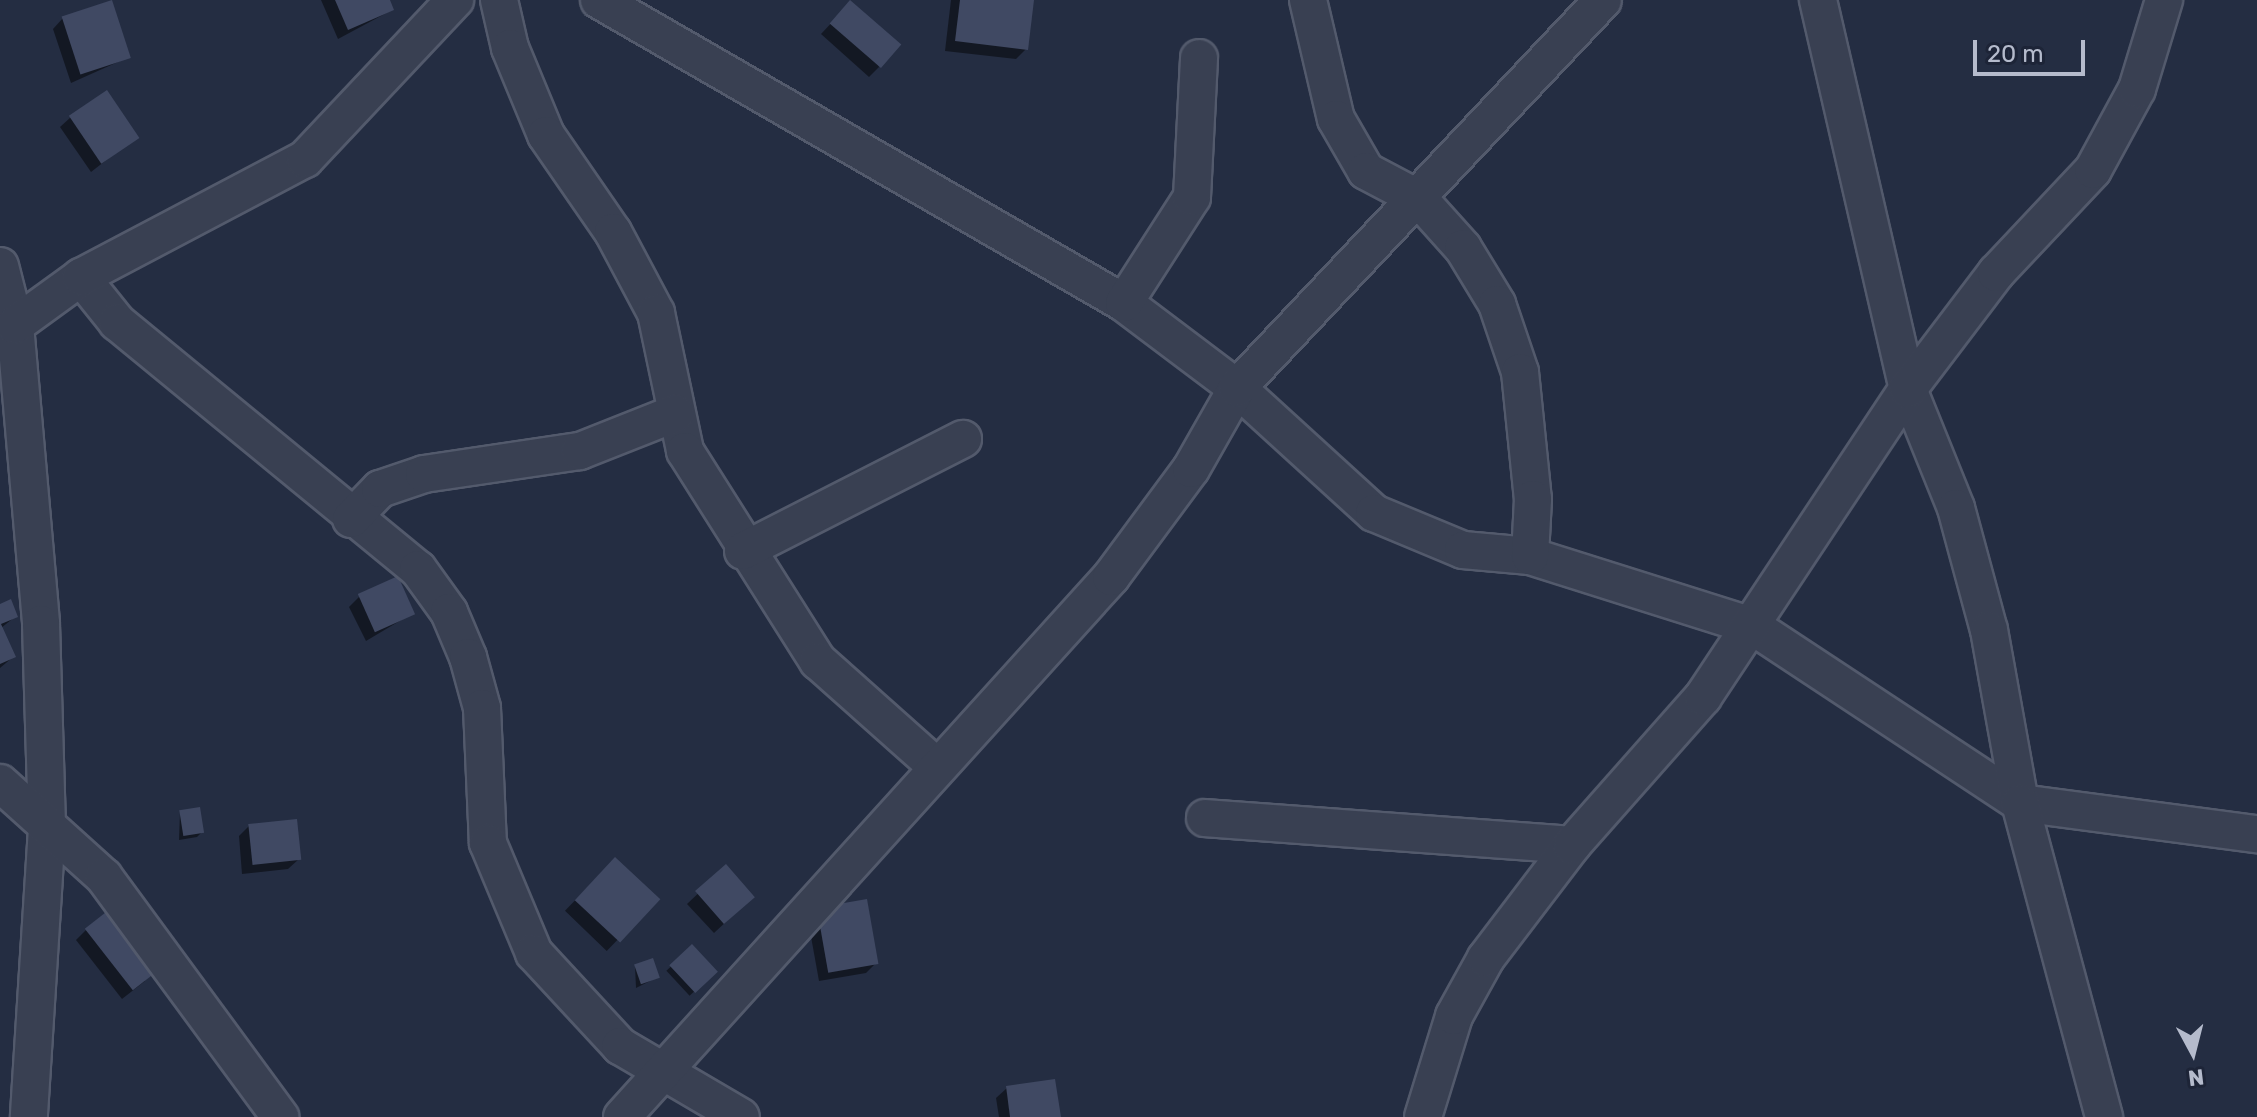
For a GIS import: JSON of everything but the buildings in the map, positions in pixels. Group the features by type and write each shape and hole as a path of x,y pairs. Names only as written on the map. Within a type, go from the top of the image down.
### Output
{"street":[{"path":"15,325 81,277 305,159 455,0"},
{"path":"499,0 546,135 613,232 656,313 685,451 743,551 818,661 936,766"},
{"path":"599,0 1124,303 1237,388 1374,513 1463,550 1530,556 1752,626 2020,803 2257,834"},
{"path":"1308,0 1336,119 1366,171 1419,199 1463,248 1497,304 1520,372 1533,499 1530,556"},
{"path":"622,1117 656,1072 1111,577 1191,469 1237,388 1419,199 1603,0"},
{"path":"1818,0 1908,389 1964,538 2020,803 2104,1117"},
{"path":"1423,1117 1449,1029 1479,970 1572,845 1703,697 1908,389 1996,273 2093,170 2137,89 2164,0"},
{"path":"1124,303 1192,197 1199,58"},
{"path":"0,266 15,325 41,624 47,828 29,1117"},
{"path":"81,277 117,322 351,519 418,569 463,646 482,708 488,843 534,953 620,1046 656,1072 741,1117"},
{"path":"351,519 380,489 424,474 580,451 676,413"},
{"path":"743,551 963,439"},
{"path":"0,783 104,877 280,1117"},
{"path":"1205,818 1572,845"}]}
